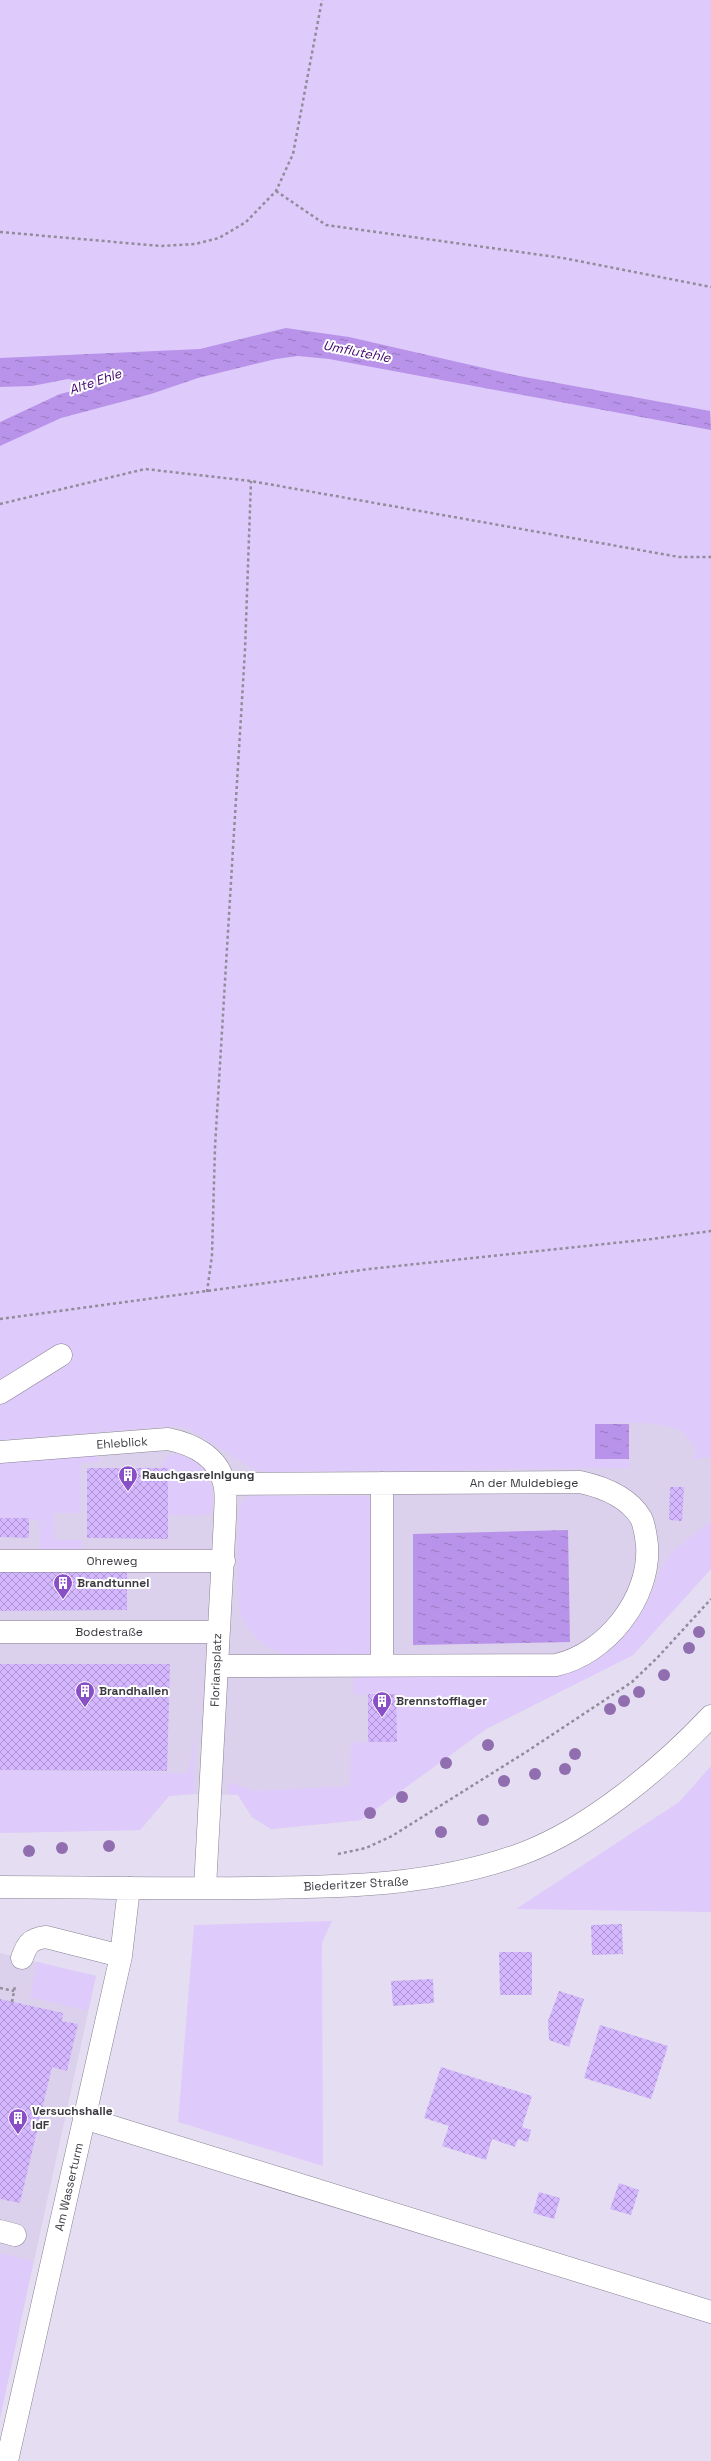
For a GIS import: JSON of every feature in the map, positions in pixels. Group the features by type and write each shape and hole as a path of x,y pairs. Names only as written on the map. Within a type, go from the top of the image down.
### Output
{"street":[{"path":"0,1393 61,1355"},
{"name":"Ehleblick","path":"0,1452 168,1440 186,1442 200,1451 216,1465 225,1484"},
{"name":"An der Muldebiege","path":"217,1666 556,1665 571,1661 599,1644 630,1608 642,1581 647,1550 646,1534 641,1519 616,1494 598,1486 580,1482 225,1484"},
{"path":"382,1483 382,1665"},
{"name":"Floriansplatz","path":"205,1888 208,1856 218,1632 224,1561 225,1484"},
{"name":"Ohreweg","path":"0,1561 224,1561"},
{"name":"Bodestraße","path":"0,1632 218,1632"},
{"name":"Biederitzer Straße","path":"0,1887 350,1887 408,1882 459,1872 523,1853 554,1839 581,1823 649,1775 686,1743 711,1716"},
{"name":"Am Wasserturm","path":"7,2461 120,1956 129,1888"},
{"path":"22,1958 27,1944 35,1938 46,1937 120,1956"},
{"path":"84,2118 711,2312"}],"path":[{"path":"0,232 161,246 195,244 219,238 246,222 276,191 293,154 322,0"},
{"path":"276,191 326,225 563,258 711,287"},
{"path":"0,504 145,469 251,481 679,557 711,557"},
{"path":"207,1292 212,1256 215,1147 245,650 251,481"},
{"path":"0,1319 369,1269 652,1239 711,1231"},
{"path":"334,1855 366,1848 392,1836 526,1752 632,1682 658,1657 711,1599"},
{"path":"0,1988 14,1991"}],"shaded area":[{"path":"0,0 711,0 711,1457 693,1460 696,1450 687,1437 680,1431 671,1427 638,1423 595,1424 595,1458 629,1459 630,1468 264,1472 253,1469 187,1428 174,1426 0,1440"},
{"path":"711,1318 711,1569 633,1655 486,1729 361,1820 271,1829 252,1817 238,1795 194,1794 169,1796 140,1830 0,1833 0,1428"},
{"path":"171,1454 189,1458 199,1465 204,1471 213,1493 210,1514 200,1516 168,1515 168,1469 163,1468 162,1463"},
{"path":"96,1455 100,1462 81,1463 81,1513 54,1513 55,1540 82,1540 82,1549 40,1549 39,1520 0,1518 0,1460"},
{"path":"366,1496 374,1504 373,1648 369,1653 361,1657 315,1657 288,1655 267,1646 250,1631 242,1618 238,1597 239,1508 246,1497"},
{"path":"711,1521 711,1569 633,1655 486,1729 361,1820 271,1829 252,1817 238,1795 228,1794 228,1782 255,1791 350,1786 351,1743 368,1742 368,1695 353,1694 354,1675 565,1673 592,1663 616,1645 635,1622 650,1597 660,1571 673,1551"},
{"path":"195,1736 194,1794 169,1796 140,1830 0,1833 0,1770 188,1773"},
{"path":"711,1766 711,1912 516,1909 679,1802"},
{"path":"332,1921 322,1943 323,2166 178,2122 194,1925"},
{"path":"0,1953 96,1976 0,2418"},
{"path":"37,1962 96,1976 88,2011 30,1997"},
{"path":"0,2253 33,2261 0,2418"}],"water":[{"path":"286,328 349,337 514,375 710,411 711,430 329,359 298,356 276,359 198,378 151,394 61,418 0,446 0,422 60,394 84,388 78,381 68,379 32,386 0,387 0,358 200,349"},
{"path":"595,1424 629,1424 629,1459 595,1459"},
{"path":"568,1530 570,1642 413,1645 413,1534"}],"building":[{"name":"Rauchgasreinigung","path":"87,1468 168,1468 168,1539 87,1538"},
{"path":"670,1487 684,1487 682,1521 669,1520"},
{"path":"0,1518 29,1518 29,1538 0,1537"},
{"name":"Brandtunnel","path":"127,1570 127,1610 0,1611 0,1571"},
{"name":"Brandhallen","path":"0,1664 170,1664 167,1771 0,1770"},
{"name":"Brennstofflager","path":"368,1694 396,1694 397,1742 368,1742"},
{"path":"622,1924 623,1954 592,1955 591,1925"},
{"path":"499,1952 532,1952 532,1995 500,1995"},
{"path":"433,1979 434,2003 393,2006 391,1981"},
{"path":"559,1991 584,1999 569,2047 549,2040 548,2021"},
{"name":"Versuchshalle IdF","path":"0,1999 63,2013 62,2021 78,2024 67,2071 52,2067 20,2203 0,2199"},
{"path":"600,2025 668,2046 651,2099 584,2078"},
{"path":"441,2067 532,2096 522,2127 531,2130 528,2142 518,2139 515,2147 492,2139 486,2160 442,2146 449,2126 424,2118"},
{"path":"619,2183 639,2190 631,2215 610,2209"},
{"path":"539,2192 560,2198 554,2219 533,2213"}],"place":[{"name":"Rauchgasreinigung","path":"128,1492"},
{"name":"Brandtunnel","path":"63,1600"},
{"name":"Brandhallen","path":"85,1708"},
{"name":"Brennstofflager","path":"382,1718"},
{"name":"Versuchshalle IdF","path":"18,2135"}],"water label":[{"name":"Umflutehle","path":"357,351"},
{"name":"Alte Ehle","path":"95,381"}]}
